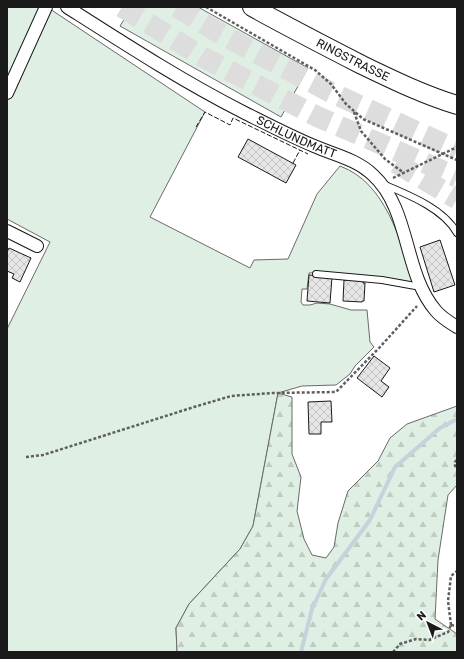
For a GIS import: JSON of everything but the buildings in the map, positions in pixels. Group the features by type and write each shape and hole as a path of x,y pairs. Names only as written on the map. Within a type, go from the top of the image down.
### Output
{"main road":[{"name":"RINGSTRASSE","path":"252,7 324,45 427,96 457,105"}],"street":[{"path":"7,93 46,7"},
{"name":"SCHLUNDMATT","path":"67,7 146,58 197,88 289,135 353,161 367,170 382,184 397,212 424,292 441,316 456,325"},
{"path":"7,231 37,246"}],"lane":[{"path":"382,184 404,193 434,209 450,222 457,233"},
{"path":"316,274 382,280 424,292"}],"path":[{"path":"206,7 314,70 331,84 346,104 363,119 457,160"},
{"path":"354,111 361,131 385,159 404,173"},
{"path":"382,184 457,147"},
{"path":"26,457 43,455 231,396 273,393 336,392 380,347 424,292"},
{"path":"457,460 455,462 455,466 457,467"},
{"path":"393,652 400,644 416,638 429,640 448,632 451,625 448,601 451,576 457,572"},
{"path":"451,625 457,626"}],"green space":[{"path":"7,7 47,7 205,112 150,217 250,268 254,260 288,259 317,194 340,166 356,174 369,185 380,199 397,231 414,282 411,283 401,280 323,272 309,273 307,289 302,289 301,302 303,305 317,303 330,304 351,310 367,310 370,342 374,347 355,366 350,374 336,385 302,386 278,393 253,526 240,549 189,604 176,628 177,652 7,652 7,329 50,242 7,219"},
{"path":"132,7 198,7 308,68 281,117 120,26"},
{"path":"278,393 292,397 292,454 301,477 297,511 304,539 312,555 326,558 334,547 338,523 348,491 378,461 390,438 407,424 457,406 457,485 448,495 438,560 435,619 457,634 457,652 177,652 176,628 189,604 240,549 253,526"}],"waterway":[{"path":"301,652 312,609 326,579 370,520 395,467 440,428 457,419"}],"tunnel":[{"path":"122,7 203,57 316,116 457,177"},
{"path":"177,7 219,33 330,92 457,150"},
{"path":"396,163 457,199"}],"fence":[{"path":"196,127 205,112 230,125 233,118 308,154"},
{"path":"293,163 300,150"}]}
